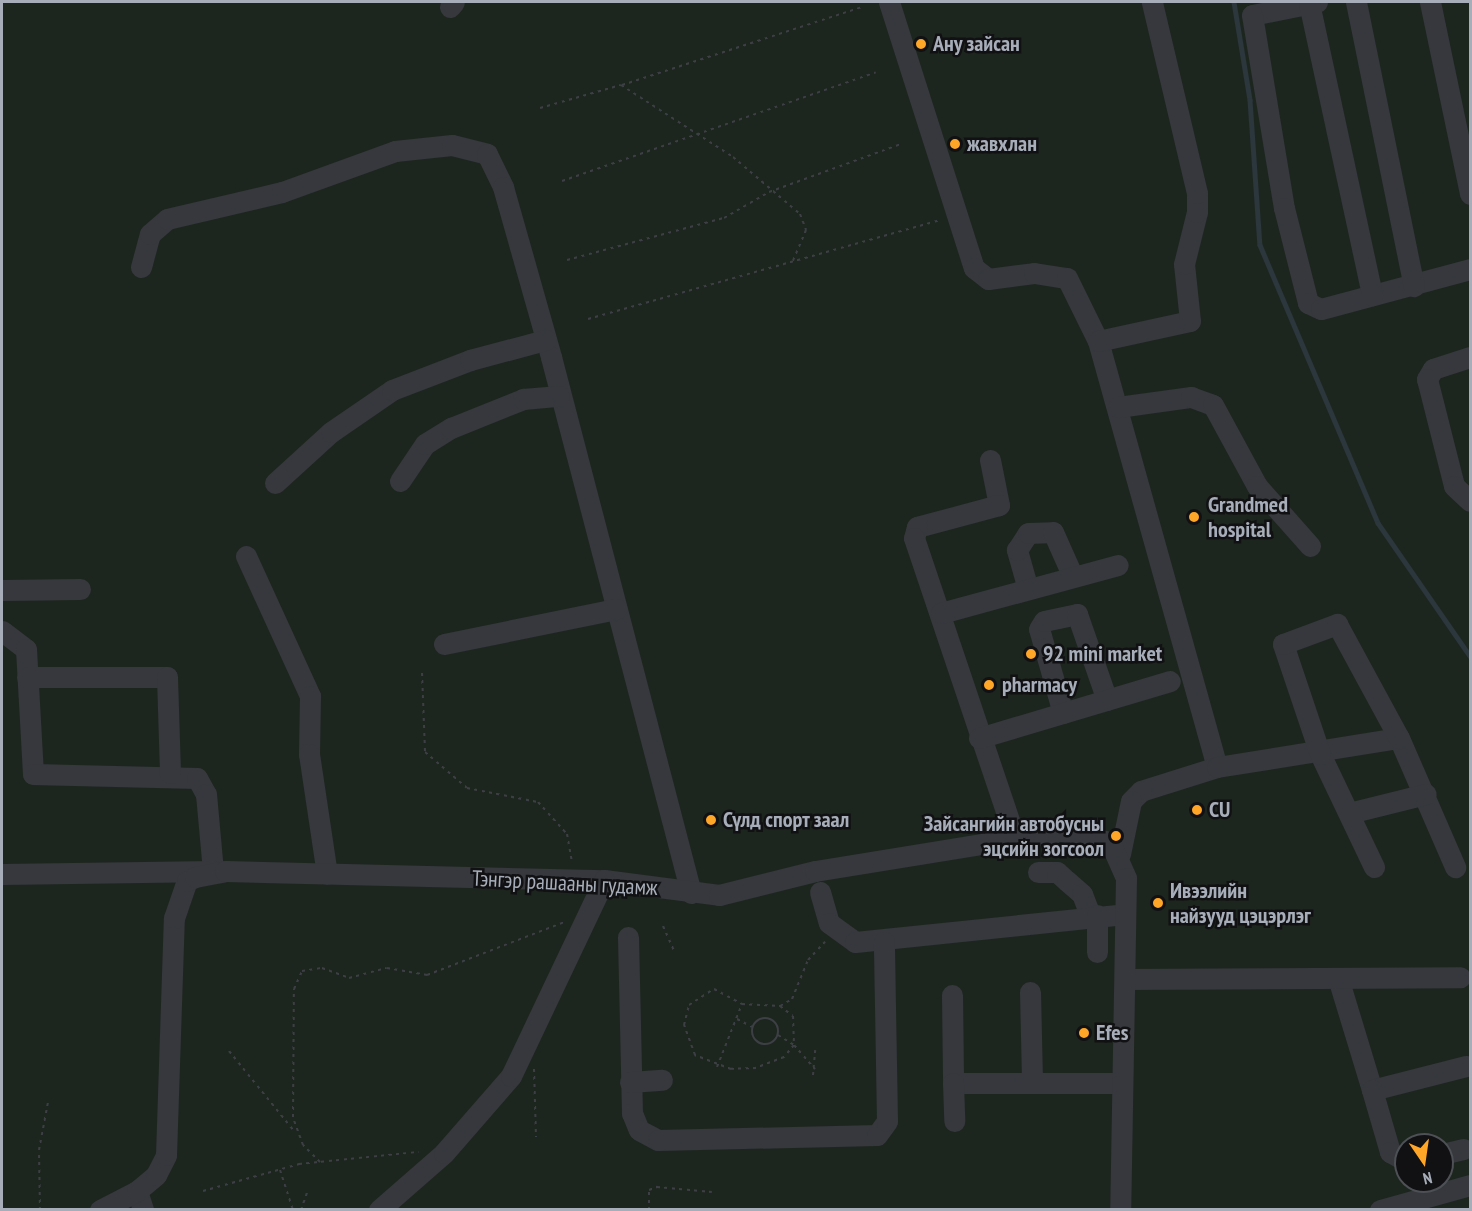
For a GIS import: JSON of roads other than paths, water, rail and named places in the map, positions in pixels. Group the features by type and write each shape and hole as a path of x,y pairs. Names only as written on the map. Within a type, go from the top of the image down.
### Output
{"street":[{"path":"889,2 949,192 954,216 974,268 988,279 1034,273 1067,278 1098,341 1217,767"},
{"path":"1098,341 1190,321 1184,264 1197,212 1197,193 1152,2"},
{"path":"1372,295 1313,2 1252,15 1284,208 1308,303 1321,309 1414,286 1470,268"},
{"path":"1356,2 1414,286"},
{"path":"1430,2 1470,194"},
{"path":"141,267 150,234 167,219 282,192 381,154 465,146 487,154 503,187 691,893"},
{"path":"275,483 331,432 392,390 470,360 545,340"},
{"path":"1470,357 1433,369 1427,379 1454,486 1470,501"},
{"path":"400,481 425,444 471,417 523,399 559,396"},
{"path":"1118,407 1191,397 1214,405 1257,486 1310,546"},
{"path":"990,460 999,505 914,532 979,738 1008,806 1015,838"},
{"path":"1028,589 1017,549 1028,533 1053,531 1073,577"},
{"path":"246,556 310,696 309,754 327,874"},
{"path":"941,613 1118,565"},
{"path":"2,590 80,589"},
{"path":"444,644 616,609"},
{"path":"1064,713 1039,629 1044,621 1077,614 1107,700"},
{"path":"1374,867 1320,754 1282,644 1337,624 1399,738 1426,795 1455,867"},
{"path":"2,631 26,649 33,774 170,773 197,778 205,785 213,871 2,874"},
{"path":"27,677 167,676 170,773"},
{"path":"979,738 1170,681"},
{"path":"1120,1209 1125,914 1120,854 1131,801 1141,791 1217,767 1320,754 1399,738"},
{"path":"1349,813 1426,795"},
{"name":"Тэнгэр рашааны гудамж","path":"100,1209 140,1200 156,1175 170,1135 174,918 187,881 213,871 604,880 719,895 815,871 1015,838 1074,831 1100,836 1120,854"},
{"path":"1038,872 1062,876 1082,894 1093,915 1097,952"},
{"path":"379,1209 444,1153 511,1076 533,1039 551,986 604,880"},
{"path":"820,892 835,929 855,942 884,942 1093,915 1125,914"},
{"path":"628,937 630,1082 635,1122 658,1140 876,1135 887,1121 884,942"},
{"path":"1338,978 1390,1152 1394,1154"},
{"path":"1125,980 1461,978"},
{"path":"1030,992 1032,1083"},
{"path":"952,995 954,1121"},
{"path":"1372,1090 1466,1066"},
{"path":"630,1082 662,1080"},
{"path":"953,1083 1122,1083"},
{"path":"1454,1151 1463,1149"},
{"path":"1380,1209 1409,1206 1470,1185"}],"waterway":[{"path":"1234,2 1250,100 1260,245 1378,523 1470,656"}],"place":[{"name":"Ану зайсан","path":"921,44"},
{"name":"жавхлан","path":"955,144"},
{"name":"Grandmed hospital","path":"1194,517"},
{"name":"92 mini market","path":"1031,654"},
{"name":"pharmacy","path":"989,685"},
{"name":"CU","path":"1197,810"},
{"name":"Сүлд спорт заал","path":"711,820"},
{"name":"Зайсангийн автобусны эцсийн зогсоол","path":"1116,836"},
{"name":"Ивээлийн найзууд цэцэрлэг","path":"1158,903"},
{"name":"Efes","path":"1084,1033"}]}
